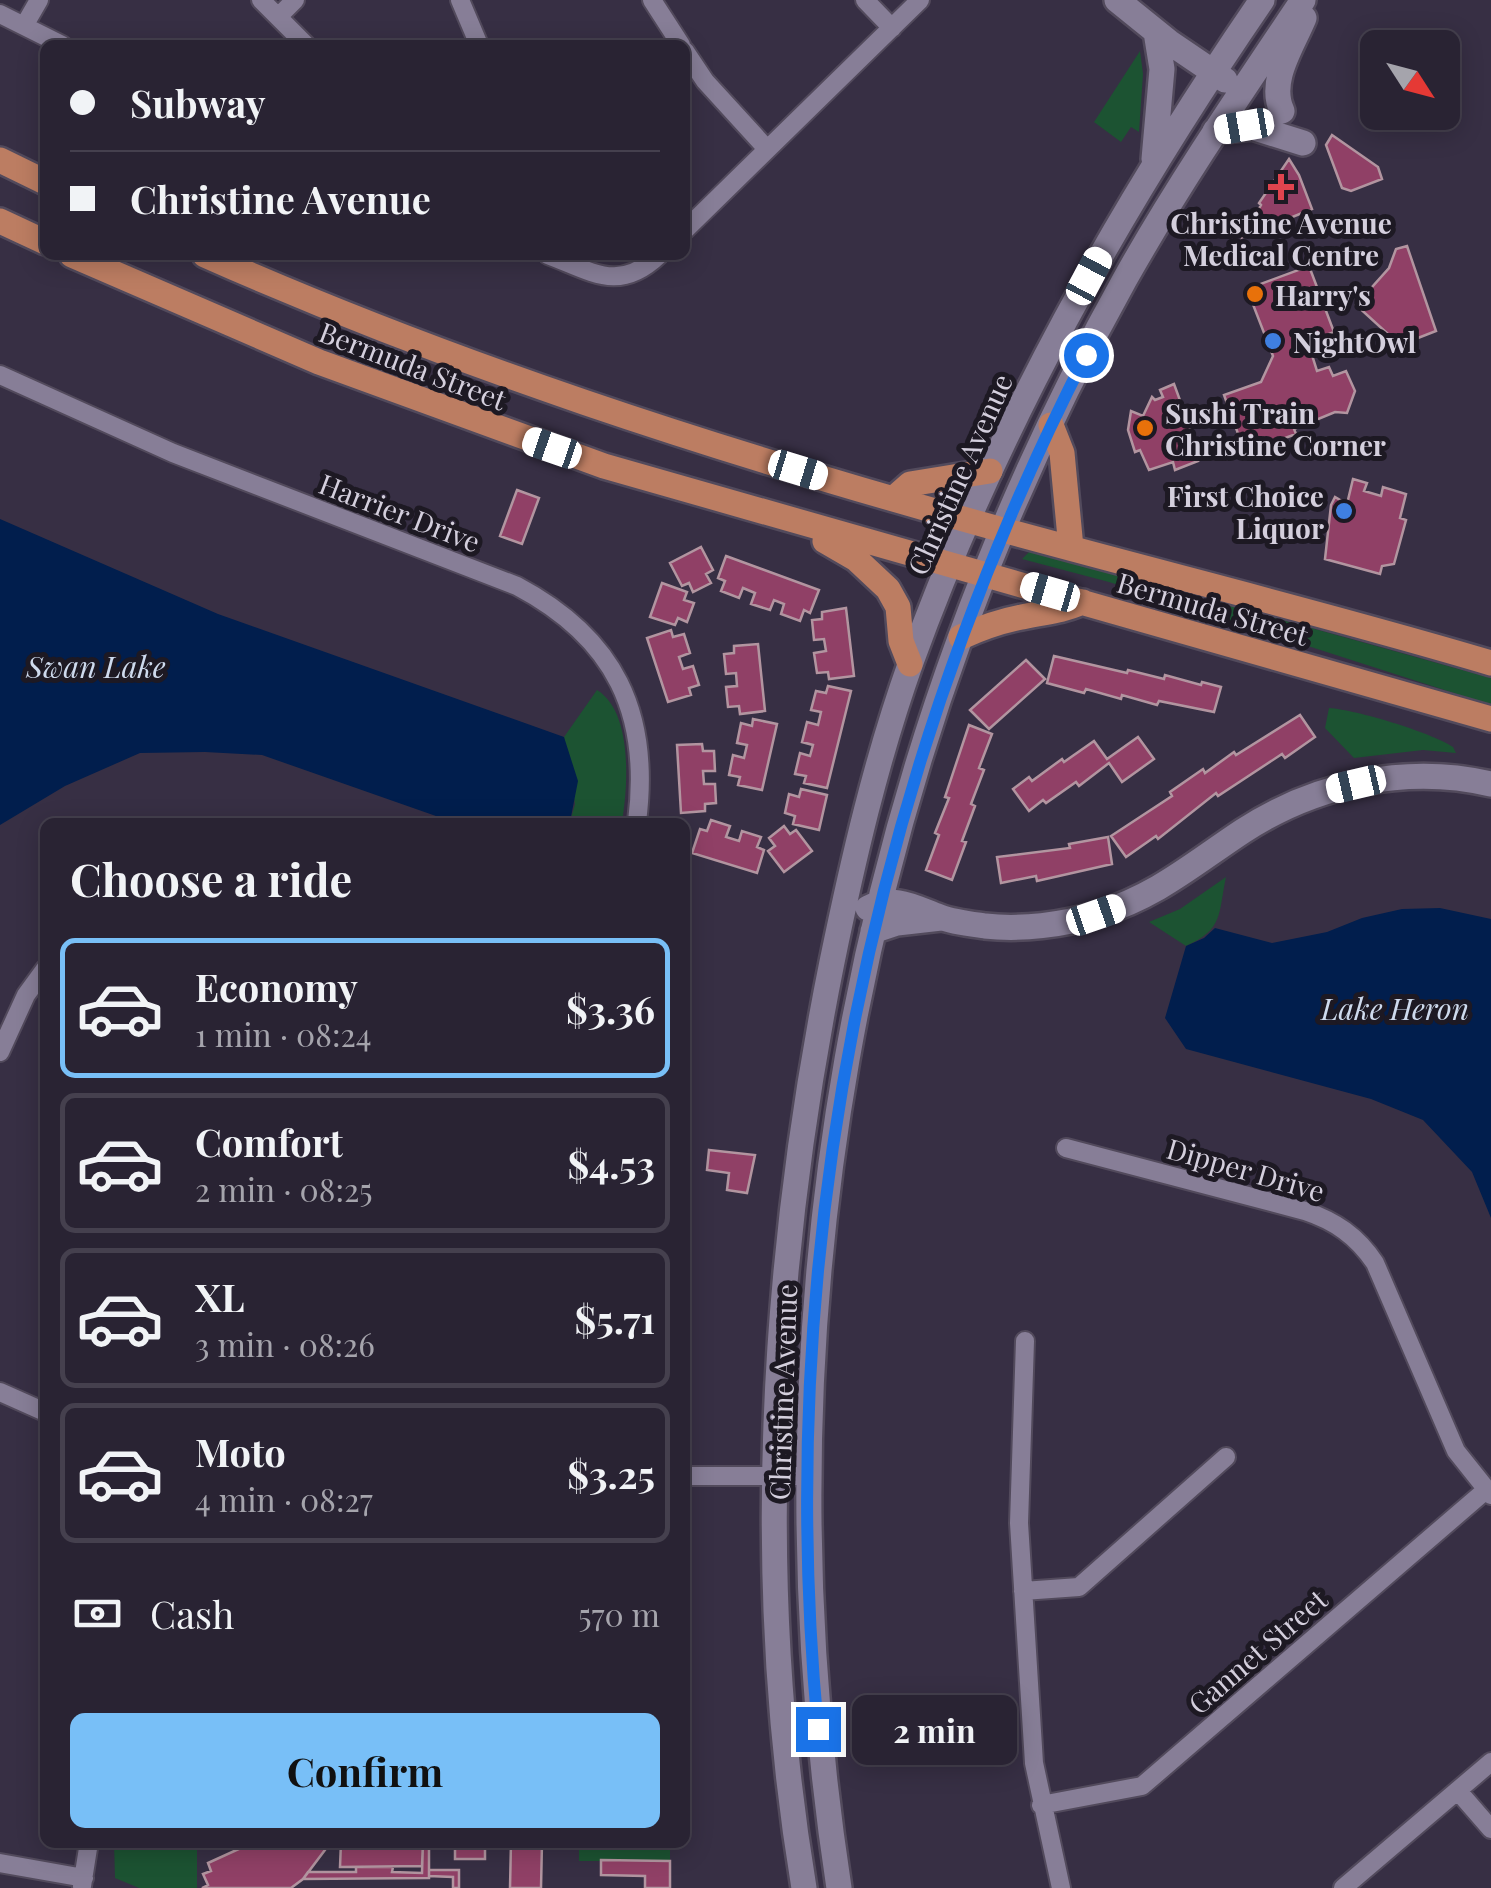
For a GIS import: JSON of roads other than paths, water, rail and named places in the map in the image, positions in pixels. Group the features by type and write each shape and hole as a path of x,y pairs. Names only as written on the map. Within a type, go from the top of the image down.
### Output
{"main road":[{"path":"0,160 40,180"},
{"path":"0,221 40,240"},
{"name":"Bermuda Street","path":"83,260 212,318 406,396 604,466 1491,719"},
{"name":"Bermuda Street","path":"217,260 352,317 687,436 969,521 1491,662"},
{"path":"1051,425 1062,454 1071,548"},
{"path":"893,499 910,484 990,471"},
{"path":"809,527 831,547 866,567 888,589 898,607 901,641 910,664"},
{"path":"961,637 994,623 1055,614 1082,602"}],"street":[{"path":"24,26 39,0"},
{"path":"262,0 301,40"},
{"path":"278,17 295,0"},
{"path":"460,0 477,40"},
{"path":"652,0 678,40"},
{"path":"865,0 892,28"},
{"path":"690,225 920,0"},
{"path":"1117,0 1242,91"},
{"name":"Christine Avenue","path":"804,1888 779,1665 777,1381 796,1174 838,934 872,786 910,664 990,471 1038,370 1154,164 1262,0"},
{"name":"Christine Avenue","path":"839,1888 812,1667 808,1476 816,1276 838,1103 880,902 924,747 961,637 1003,530 1051,425 1125,279 1215,131 1303,0"},
{"path":"1282,111 1276,83 1312,0"},
{"path":"0,14 52,40"},
{"path":"1154,164 1162,69 1156,32"},
{"path":"690,58 705,81 768,149"},
{"path":"1215,131 1252,127 1303,143"},
{"path":"561,260 604,277 620,278 644,269 654,260"},
{"name":"Harrier Drive","path":"0,375 172,453 542,599 586,634 618,681 640,746 642,782 638,818"},
{"path":"873,931 903,922 941,918 1004,926 1056,923 1096,915 1162,888 1263,819 1317,794 1399,778 1443,777 1491,784"},
{"path":"838,934 880,902 910,904 941,918"},
{"path":"0,1052 26,995 40,975"},
{"path":"796,1174 804,1182 814,1178 824,1132 838,1103"},
{"name":"Dipper Drive","path":"1066,1148 1304,1211 1347,1231 1376,1263 1451,1441 1488,1492"},
{"path":"1024,1341 1019,1485 1034,1763 1061,1888"},
{"path":"0,1392 40,1410"},
{"path":"1023,1591 1079,1588 1226,1456"},
{"path":"690,1476 808,1476"},
{"name":"Gannet Street","path":"1041,1804 1142,1786 1488,1492"},
{"path":"1343,1888 1491,1762"},
{"path":"1458,1791 1491,1829"},
{"path":"0,1862 83,1883 89,1848"}],"water":[{"name":"Swan Lake","path":"0,519 218,614 564,737 578,781 571,818 442,818 262,755 140,753 65,786 0,825"},
{"name":"Lake Heron","path":"1440,908 1491,919 1491,1218 1472,1172 1423,1120 1371,1099 1186,1049 1165,1018 1186,946 1215,928 1272,943 1327,932 1362,918 1402,909"}],"place":[{"name":"Christine Avenue Medical Centre","path":"1281,187"},
{"name":"Harry's","path":"1255,294"},
{"name":"NightOwl","path":"1273,341"},
{"name":"Sushi Train Christine Corner","path":"1145,428"},
{"name":"First Choice Liquor","path":"1344,511"}]}
